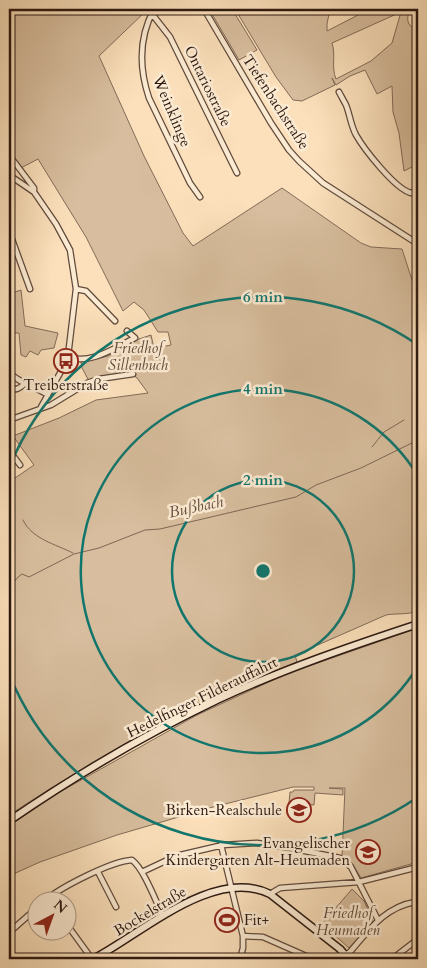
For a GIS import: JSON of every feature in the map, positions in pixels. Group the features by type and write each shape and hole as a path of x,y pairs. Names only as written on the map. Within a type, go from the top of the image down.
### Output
{"main road":[{"name":"Hedelfinger Filderauffahrt","path":"9,821 110,756 218,700 324,655 418,624"},
{"name":"Bockelstraße","path":"96,959 163,916 197,897 232,888 250,888 270,894 340,949 344,957"}],"street":[{"name":"Weinklinge","path":"154,9 146,30 142,50 145,85 149,98 194,192 200,197"},
{"name":"Tiefenbachstraße","path":"204,9 271,123 288,150 298,161 323,183 418,244"},
{"name":"Ontariostraße","path":"152,14 170,37 236,173"},
{"path":"339,92 346,106 355,134 374,160 403,189 411,192 418,190"},
{"path":"9,155 34,188 34,192"},
{"path":"9,175 41,199 70,250 76,289 68,356 41,408"},
{"path":"9,231 30,289"},
{"path":"76,289 86,291 115,321"},
{"path":"68,356 76,360 107,353 135,338 127,331"},
{"path":"9,372 48,395"},
{"path":"9,420 51,405 99,379 133,374"},
{"path":"9,389 16,390 25,383"},
{"path":"9,450 20,465"},
{"path":"142,872 176,856 221,845 257,843 340,858 351,867 378,920"},
{"path":"221,845 243,936 243,948 240,959"},
{"path":"59,890 98,872 132,860 142,872 163,916"},
{"path":"270,894 280,888 359,882 418,867"},
{"path":"98,872 116,907"},
{"path":"344,957 378,920 390,910 403,904 415,902"},
{"path":"13,929 28,916"},
{"path":"243,936 263,937 310,959"},
{"path":"78,938 96,959"},
{"path":"392,959 418,939"}],"green space":[{"name":"Friedhof Sillenbuch","path":"9,9 148,9 99,56 144,156 183,233 193,246 282,188 361,243 371,247 402,249 413,283 418,287 418,611 386,615 295,655 297,662 218,696 145,732 9,815 9,474 15,478 34,465 13,436 59,418 96,400 148,393 137,378 130,373 89,381 81,362 108,356 136,340 151,335 159,370 162,369 157,348 171,345 168,332 158,332 144,310 134,302 123,311 86,237 38,159 19,169 9,157"},
{"path":"209,9 232,9 257,50 239,60"},
{"path":"235,9 330,9 327,31 362,13 360,9 410,9 409,24 413,28 418,20 418,164 404,171 399,133 393,112 392,86 377,94 365,70 350,76 336,85 332,78 335,85 302,101 293,100 276,77","holes":["401,12 392,43 371,61 336,79 332,43"]},
{"path":"21,290 25,326 58,333 54,348 41,350 38,355 30,351 26,357 21,355 19,333 9,333 9,294"},
{"path":"418,628 418,862 361,878 352,863 342,857 345,788 329,788 343,789 343,795 315,793 314,805 289,803 290,792 294,790 314,790 314,787 293,787 213,807 117,835 40,862 9,876 9,826 58,793 197,715 286,674"},
{"name":"Friedhof Heumaden","path":"352,889 364,901 373,921 349,948 322,924"}],"waterway":[{"path":"372,447 384,432 404,420"},
{"name":"Bußbach","path":"9,586 22,574 29,577 74,554 99,548 145,530 160,529 296,497 316,485 361,468 418,440"},
{"path":"23,520 27,527 38,536 73,553"}],"place":[{"name":"Treiberstraße","path":"66,361"},
{"name":"Birken-Realschule","path":"299,810"},
{"name":"Evangelischer Kindergarten Alt-Heumaden","path":"368,852"},
{"name":"Fit+","path":"227,920"}]}
